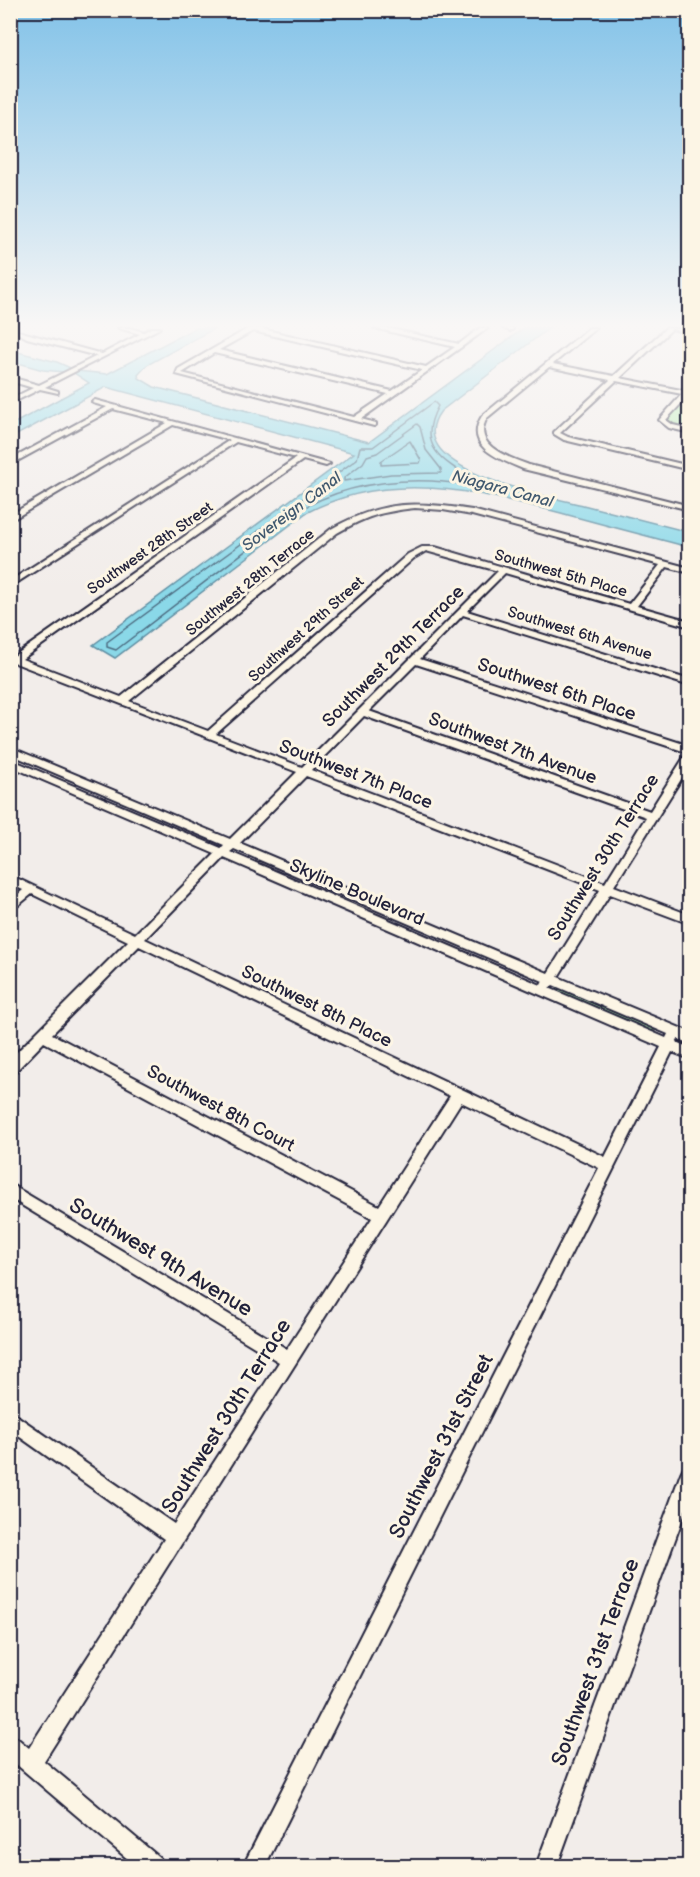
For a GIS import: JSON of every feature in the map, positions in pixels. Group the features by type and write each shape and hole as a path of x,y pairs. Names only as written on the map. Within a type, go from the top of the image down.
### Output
{"street":[{"path":"10,463 96,416"},
{"path":"144,416 326,465"},
{"path":"342,416 374,424"},
{"path":"356,419 361,416"},
{"path":"486,416 478,432 481,441 496,454 519,464 690,508"},
{"path":"573,416 557,430 558,435 690,468"},
{"path":"664,416 664,423 690,431"},
{"path":"10,519 172,423"},
{"path":"10,585 235,440"},
{"name":"Southwest 28th Street","path":"13,659 301,458"},
{"name":"Southwest 28th Terrace","path":"123,701 339,527 364,516 405,507 441,507 466,511 690,571"},
{"name":"Southwest 5th Place","path":"425,549 432,549 690,624"},
{"name":"Southwest 29th Street","path":"210,734 411,556 425,549"},
{"path":"632,607 665,564"},
{"name":"Southwest 29th Terrace","path":"222,854 503,570"},
{"name":"Southwest 6th Avenue","path":"461,612 690,683"},
{"name":"Southwest 7th Place","path":"13,659 690,920"},
{"name":"Southwest 6th Place","path":"414,660 690,750"},
{"name":"Southwest 7th Avenue","path":"362,712 652,815"},
{"name":"Skyline Boulevard","path":"10,750 690,1038"},
{"name":"Southwest 30th Terrace","path":"543,992 690,756"},
{"name":"Skyline Boulevard","path":"10,762 690,1054"},
{"path":"10,1068 222,854"},
{"name":"Southwest 8th Place","path":"10,879 607,1165"},
{"path":"10,908 31,889"},
{"name":"Southwest 31st Street","path":"254,1866 675,1032"},
{"name":"Southwest 8th Court","path":"43,1035 381,1215"},
{"name":"Southwest 30th Terrace","path":"31,1763 459,1094"},
{"name":"Southwest 9th Avenue","path":"10,1190 289,1359"},
{"path":"10,1419 176,1536"},
{"name":"Southwest 31st Terrace","path":"546,1866 690,1473"},
{"path":"10,1745 152,1866"}],"green space":[{"path":"671,416 689,416 689,429 664,423"},
{"path":"557,989 565,989 656,1030 650,1031 557,991"}],"water":[{"path":"28,416 53,416 11,438 11,425"},
{"path":"213,416 266,416 369,442 405,416 439,416 433,431 440,449 458,464 512,487 689,532 689,547 529,505 465,492 432,488 368,491 337,499 306,513 115,658 93,645 354,453"}],"water label":[{"name":"Niagara Canal","path":"503,488"},
{"name":"Sovereign Canal","path":"291,511"}]}
